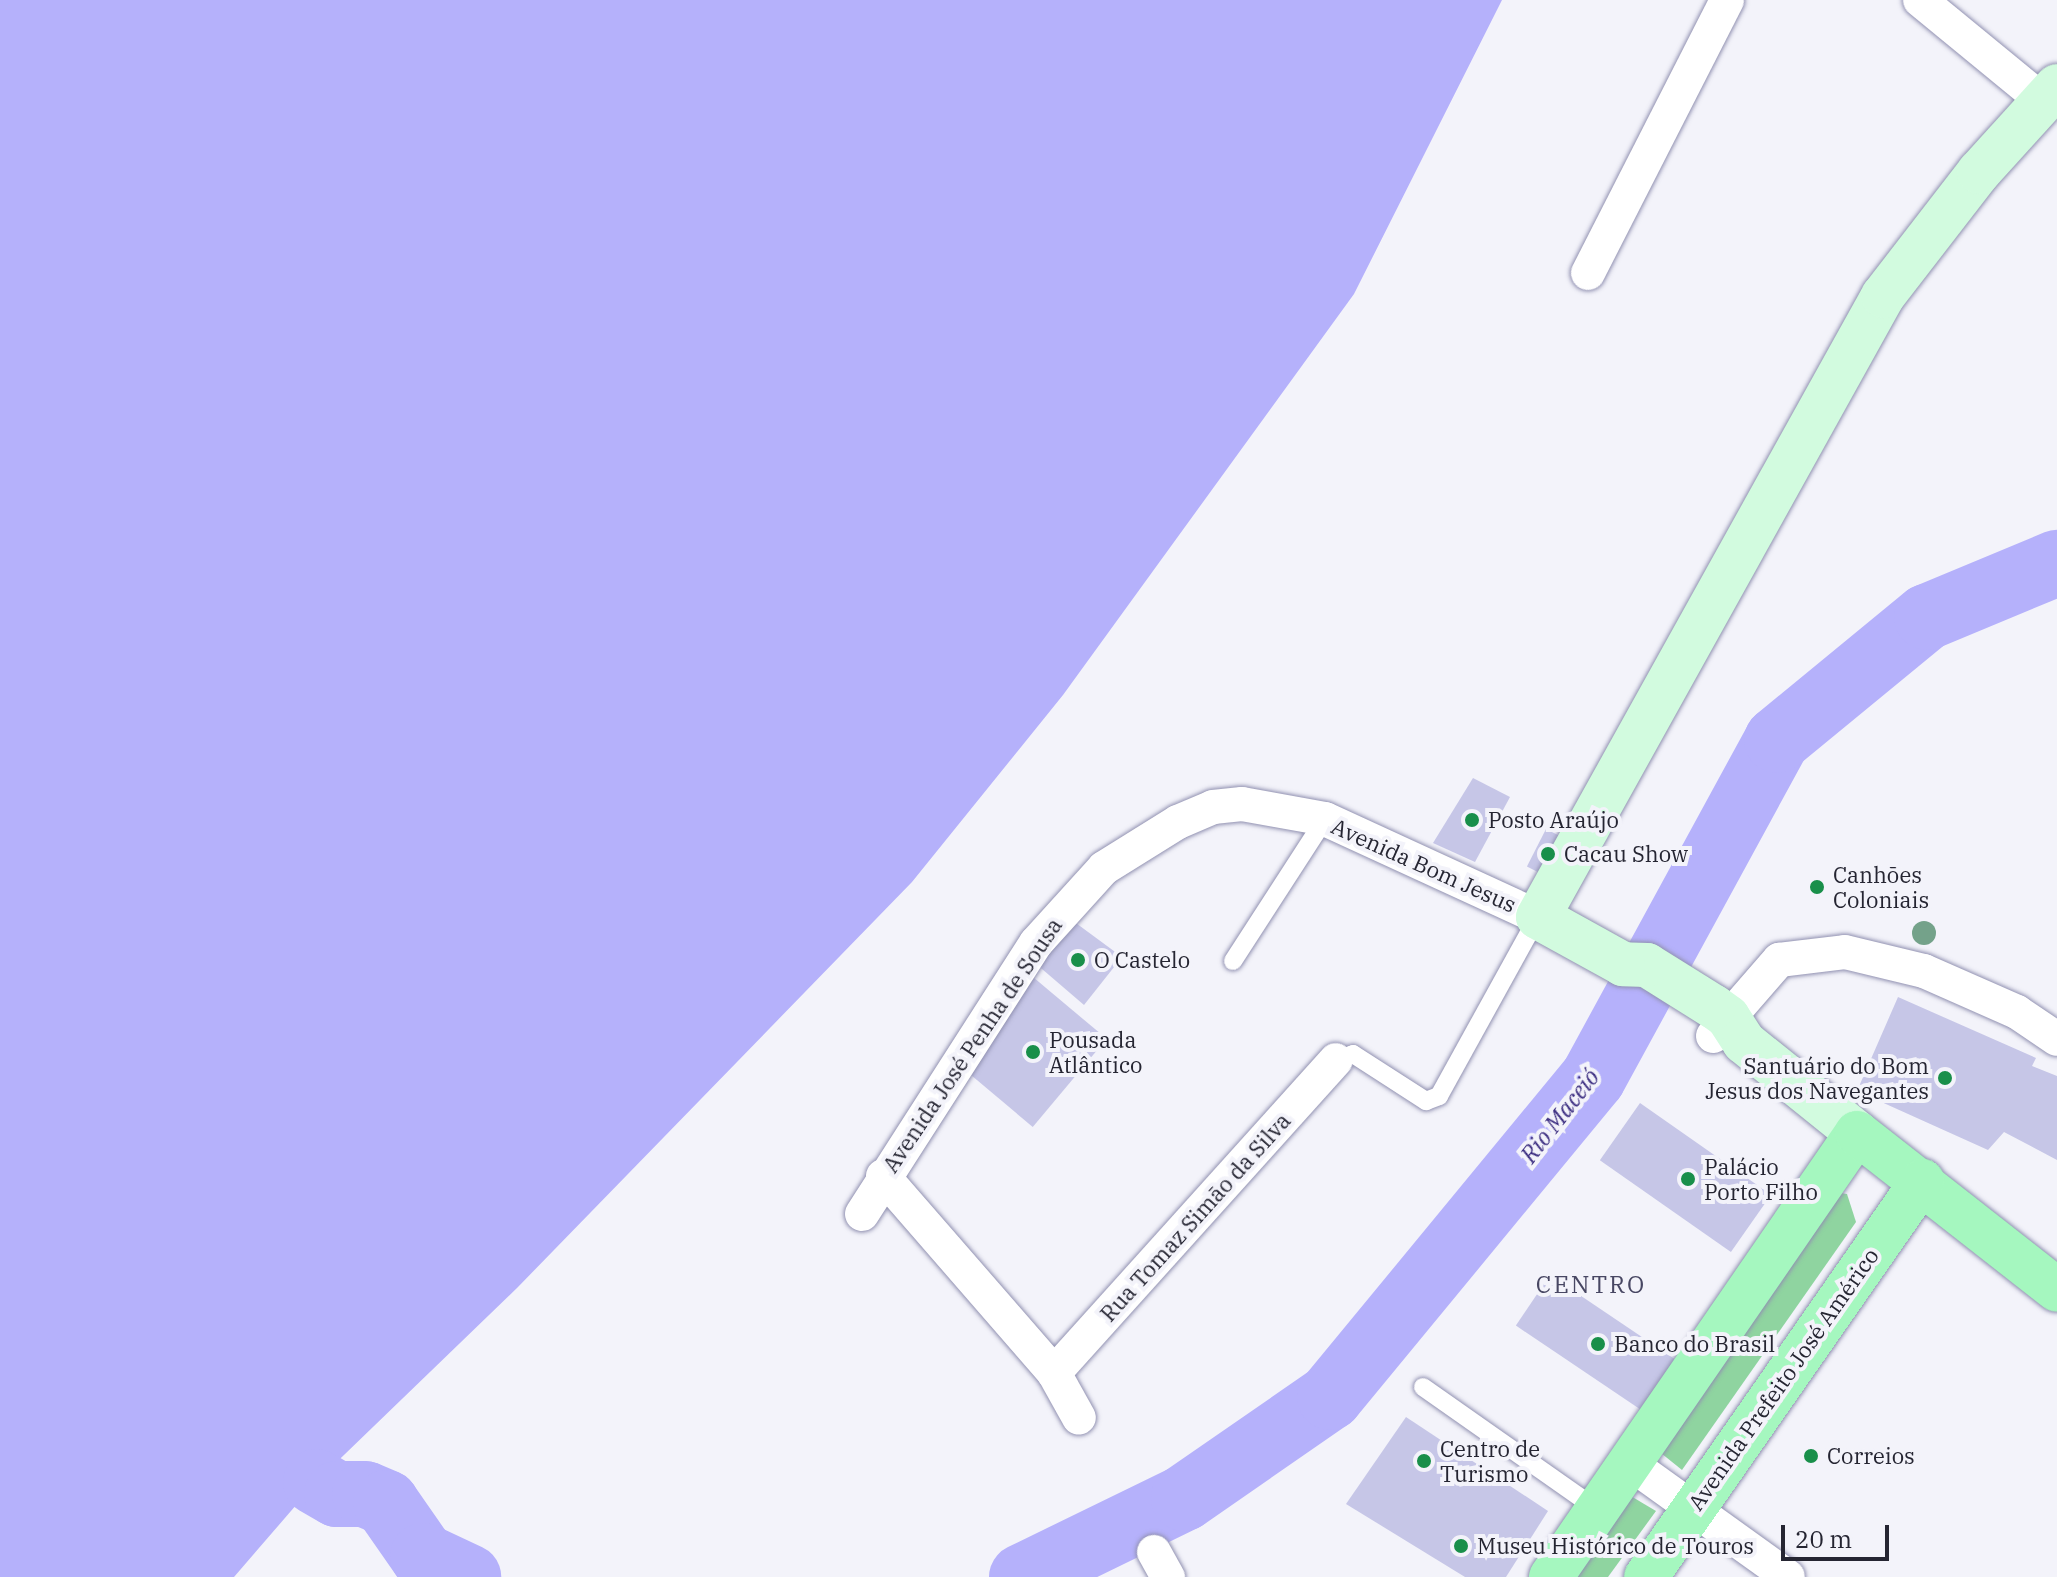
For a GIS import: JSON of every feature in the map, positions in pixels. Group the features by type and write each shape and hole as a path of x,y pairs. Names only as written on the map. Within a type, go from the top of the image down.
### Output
{"main road":[{"path":"1538,917 1883,296 1979,172 2050,93"},
{"name":"Avenida Bom Jesus","path":"1538,917 1720,1026 1922,1181 2057,1290"},
{"path":"1551,1577 1857,1133"},
{"name":"Avenida Prefeito José Américo","path":"1646,1577 1922,1181"}],"street":[{"path":"1588,273 1727,0"},
{"path":"1920,0 2050,93"},
{"name":"Avenida Bom Jesus","path":"1213,807 1242,804 1325,819 1538,917"},
{"name":"Avenida José Penha de Sousa","path":"862,1214 883,1176 1036,943 1074,898 1138,844 1213,807"},
{"path":"1720,1026 1779,960 1845,952 1924,971 2017,1012 2057,1039"},
{"name":"Rua Tomaz Simão da Silva","path":"1054,1373 1336,1060"},
{"path":"883,1176 1054,1373 1079,1418"},
{"path":"1631,1464 1694,1505 1788,1577"}],"lane":[{"path":"1233,961 1325,819"},
{"path":"1336,1060 1353,1054 1426,1101 1439,1096 1538,917"},
{"path":"1423,1387 1598,1510"}],"green space":[{"path":"1827,1191 1847,1194 1856,1222 1682,1470 1651,1445"},
{"path":"1624,1492 1656,1511 1608,1577 1565,1577"}],"shaded area":[{"path":"0,0 1502,0 1354,294 1063,695 912,882 518,1287 316,1482 234,1577 0,1577"}],"building":[{"name":"Posto Araújo","path":"1473,778 1510,797 1475,862 1433,843"},
{"name":"Cacau Show","path":"1546,829 1568,840 1549,878 1527,866"},
{"name":"O Castelo","path":"1065,915 1122,957 1084,1005 1035,963"},
{"name":"Pousada Atlântico","path":"1027,972 1107,1039 1033,1127 953,1060"},
{"name":"Santuário do Bom Jesus dos Navegantes","path":"1898,997 2036,1058 2032,1066 2057,1076 2057,1160 2004,1132 1988,1150 1857,1091"},
{"name":"Palácio Porto Filho","path":"1640,1103 1771,1195 1731,1252 1600,1160"},
{"name":"Banco do Brasil","path":"1550,1275 1680,1363 1646,1413 1516,1326"},
{"name":"Centro de Turismo","path":"1406,1417 1548,1511 1506,1577 1465,1577 1346,1504"}],"waterway":[{"name":"Rio Maceió","path":"1022,1577 1184,1498 1330,1397 1593,1078 1777,740 1927,617 2057,563"},
{"name":"Rio Maceió","path":"316,1482 337,1494 365,1494 386,1503 423,1556 468,1577"}],"place":[{"name":"Posto Araújo","path":"1472,820"},
{"name":"Cacau Show","path":"1548,854"},
{"name":"Canhões Coloniais","path":"1817,887"},
{"name":"O Castelo","path":"1078,960"},
{"name":"Pousada Atlântico","path":"1033,1052"},
{"name":"Santuário do Bom Jesus dos Navegantes","path":"1945,1078"},
{"name":"Palácio Porto Filho","path":"1688,1179"},
{"name":"Banco do Brasil","path":"1598,1344"},
{"name":"Correios","path":"1811,1456"},
{"name":"Centro de Turismo","path":"1424,1461"},
{"name":"Museu Histórico de Touros","path":"1461,1546"}],"district":[{"name":"CENTRO","path":"1591,1285"}]}
